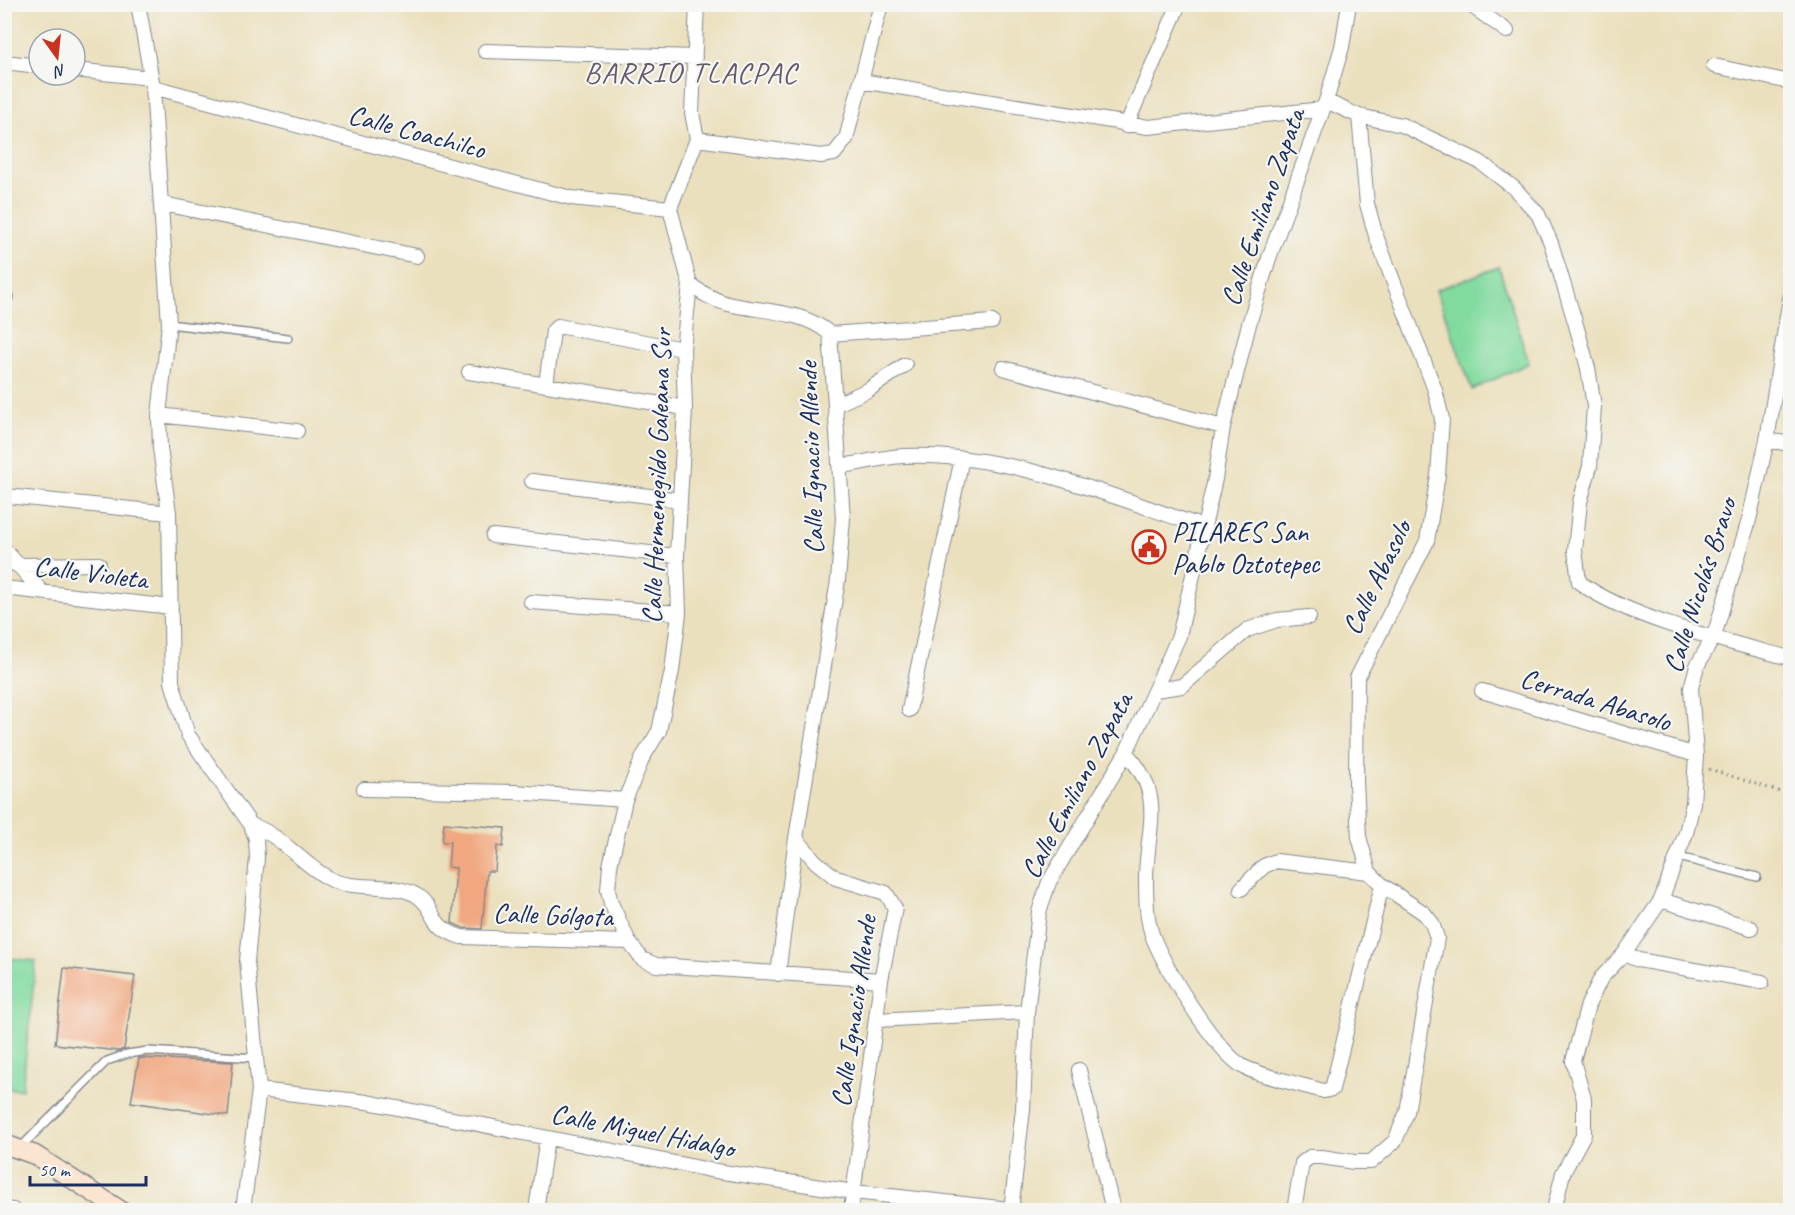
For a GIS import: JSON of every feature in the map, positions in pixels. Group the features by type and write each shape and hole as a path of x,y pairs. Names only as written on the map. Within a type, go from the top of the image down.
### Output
{"main road":[{"path":"12,1146 35,1155 120,1210"}],"street":[{"path":"138,4 152,82 163,204 169,324 159,415 160,448 169,513 172,682 180,716 188,735 251,825 257,858 247,962 259,1090 243,1210"},
{"path":"670,208 697,140 692,113 697,4"},
{"path":"697,140 821,156 834,154 846,139 881,4"},
{"path":"1126,126 1179,4"},
{"name":"Calle Emiliano Zapata","path":"1011,1210 1023,1109 1027,1012 1039,912 1049,882 1126,753 1179,636 1215,479 1223,427 1249,324 1269,258 1324,105 1342,47 1348,4"},
{"path":"1469,4 1507,31"},
{"path":"485,51 695,57"},
{"path":"4,62 27,65"},
{"path":"1714,66 1791,82"},
{"name":"Calle Coachilco","path":"87,72 152,82 571,198 670,208"},
{"path":"861,81 1126,126 1148,127 1324,105 1359,116 1402,125 1480,162 1514,189 1538,214 1551,243 1588,368 1594,406 1590,466 1580,502 1575,550 1579,582 1595,594 1618,605 1791,658"},
{"name":"Calle Abasolo","path":"1294,1210 1302,1163 1311,1157 1322,1156 1354,1162 1371,1162 1395,1141 1407,1112 1437,938 1432,923 1424,913 1382,885 1369,872 1359,837 1356,783 1357,678 1427,541 1438,475 1442,419 1435,390 1376,236 1367,204 1359,116"},
{"path":"163,204 417,256"},
{"name":"Calle Hermenegildo Galeana Sur","path":"628,942 611,903 608,890 625,800 643,757 659,731 672,671 679,613 677,556 685,408 683,349 690,285 670,208"},
{"name":"Calle Ignacio Allende","path":"690,285 709,297 726,303 817,322 830,334 837,404 843,518 838,579 796,838 778,974"},
{"name":"Calle Nicolás Bravo","path":"1554,1210 1563,1173 1584,1134 1584,1099 1573,1061 1588,1005 1601,978 1624,954 1661,900 1679,857 1693,802 1695,760 1691,688 1697,666 1714,636 1749,520 1767,440 1791,298"},
{"path":"830,334 992,322"},
{"path":"546,385 553,331 558,326 683,349"},
{"path":"837,404 868,390 905,365"},
{"path":"1003,368 1223,427"},
{"path":"470,372 685,408"},
{"path":"159,415 297,431"},
{"path":"1767,440 1791,444"},
{"path":"841,466 902,456 962,458 1065,479 1204,527"},
{"path":"909,710 962,458"},
{"path":"532,481 680,500"},
{"path":"7,496 169,513"},
{"path":"493,536 677,556"},
{"path":"4,549 42,592"},
{"path":"16,565 99,564"},
{"name":"Calle Violeta","path":"4,588 171,607"},
{"path":"531,602 679,613"},
{"path":"1155,690 1182,686 1246,630 1276,620 1309,618"},
{"name":"Cerrada Abasolo","path":"1482,691 1695,760"},
{"path":"1126,753 1138,766 1150,787 1152,835 1146,884 1153,938 1174,977 1222,1049 1244,1067 1324,1091 1332,1089 1382,885"},
{"path":"364,789 514,792 625,800"},
{"name":"Calle Gólgota","path":"251,825 268,830 289,850 332,880 415,895 426,906 435,923 446,932 461,937 628,942 642,959 656,965 881,980"},
{"name":"Calle Ignacio Allende","path":"796,838 815,861 836,878 871,887 891,899 895,908 881,980 851,1210"},
{"path":"1241,889 1264,866 1276,861 1369,872"},
{"path":"1661,900 1751,928"},
{"path":"1624,954 1638,960 1762,982"},
{"path":"876,1020 1027,1012"},
{"path":"1079,1070 1113,1210"},
{"name":"Calle Miguel Hidalgo","path":"259,1090 367,1102 710,1170 854,1192 1020,1210"},
{"path":"536,1210 547,1138"},
{"path":"4,1209 13,1210"}],"lane":[{"path":"169,324 288,338"},
{"path":"1679,857 1757,877"},
{"path":"12,1146 107,1061 127,1054 148,1051 255,1059"}],"path":[{"path":"1695,760 1791,795"}],"green space":[{"path":"1499,267 1529,363 1472,390 1436,290"},
{"path":"5,958 36,961 22,1090 5,1088"}],"building":[{"path":"444,823 505,828 503,847 497,846 495,871 487,871 482,929 463,928 452,923 456,868 448,867 450,842 442,842"},
{"path":"64,968 135,976 124,1049 119,1051 55,1044"},
{"path":"139,1058 233,1062 228,1116 131,1102"}],"place":[{"name":"PILARES San Pablo Oztotepec","path":"1149,547"}],"district":[{"name":"BARRIO TLACPAC","path":"691,72"}]}
